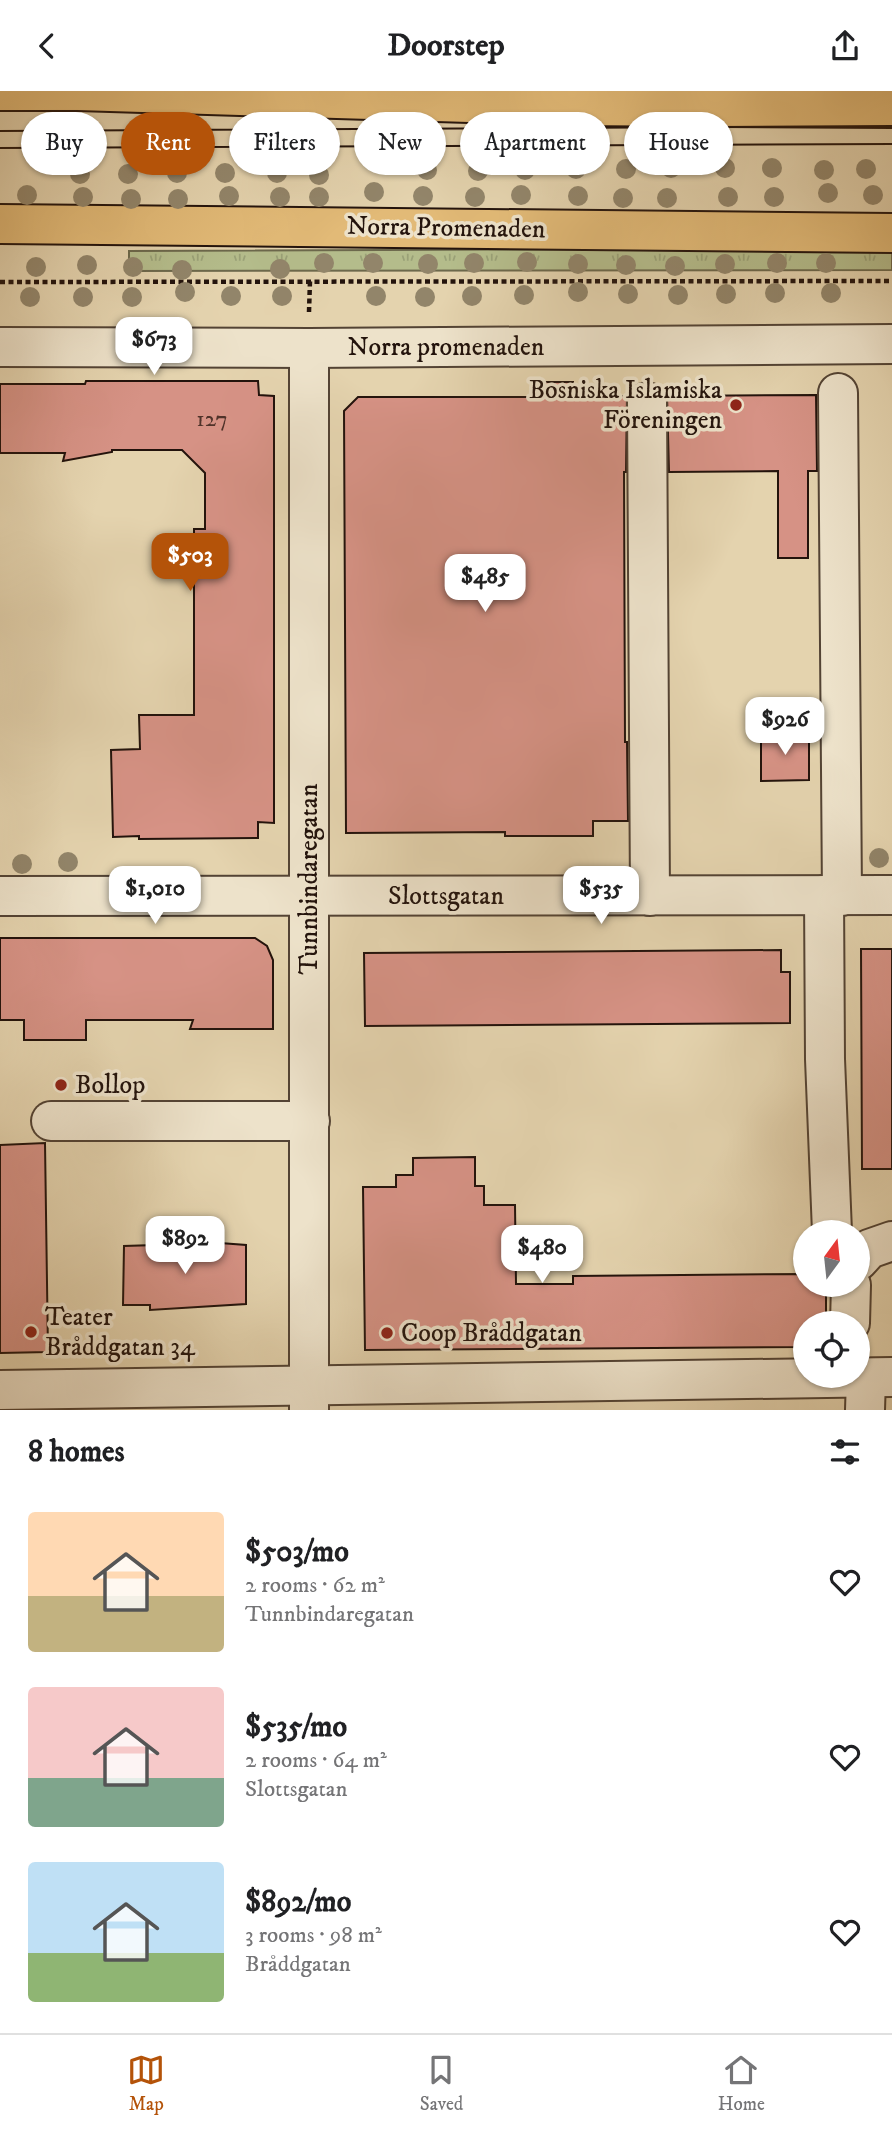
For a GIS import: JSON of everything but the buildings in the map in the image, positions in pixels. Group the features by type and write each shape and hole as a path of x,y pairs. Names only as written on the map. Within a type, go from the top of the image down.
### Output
{"main road":[{"path":"0,91 563,106 892,108"},
{"name":"Norra Promenaden","path":"0,225 892,233"}],"street":[{"name":"Norra promenaden","path":"0,347 892,344"},
{"name":"Tunnbindaregatan","path":"309,348 309,1398"},
{"path":"832,1220 825,1059 833,895 838,393"},
{"path":"647,402 650,896"},
{"name":"Slottsgatan","path":"0,896 892,895"},
{"path":"51,1121 310,1121"},
{"path":"870,1249 892,1241"},
{"path":"0,1390 309,1398 793,1386"}],"path":[{"path":"0,282 892,281"}],"green space":[{"path":"892,248 892,270 129,271 129,251"}],"tram line":[{"path":"0,131 892,126"},
{"path":"0,148 892,144"}],"place":[{"name":"Bosniska Islamiska Föreningen","path":"736,405"},
{"name":"Bollop","path":"61,1085"},
{"name":"Teater Bråddgatan 34","path":"31,1332"},
{"name":"Coop Bråddgatan","path":"387,1333"}]}
